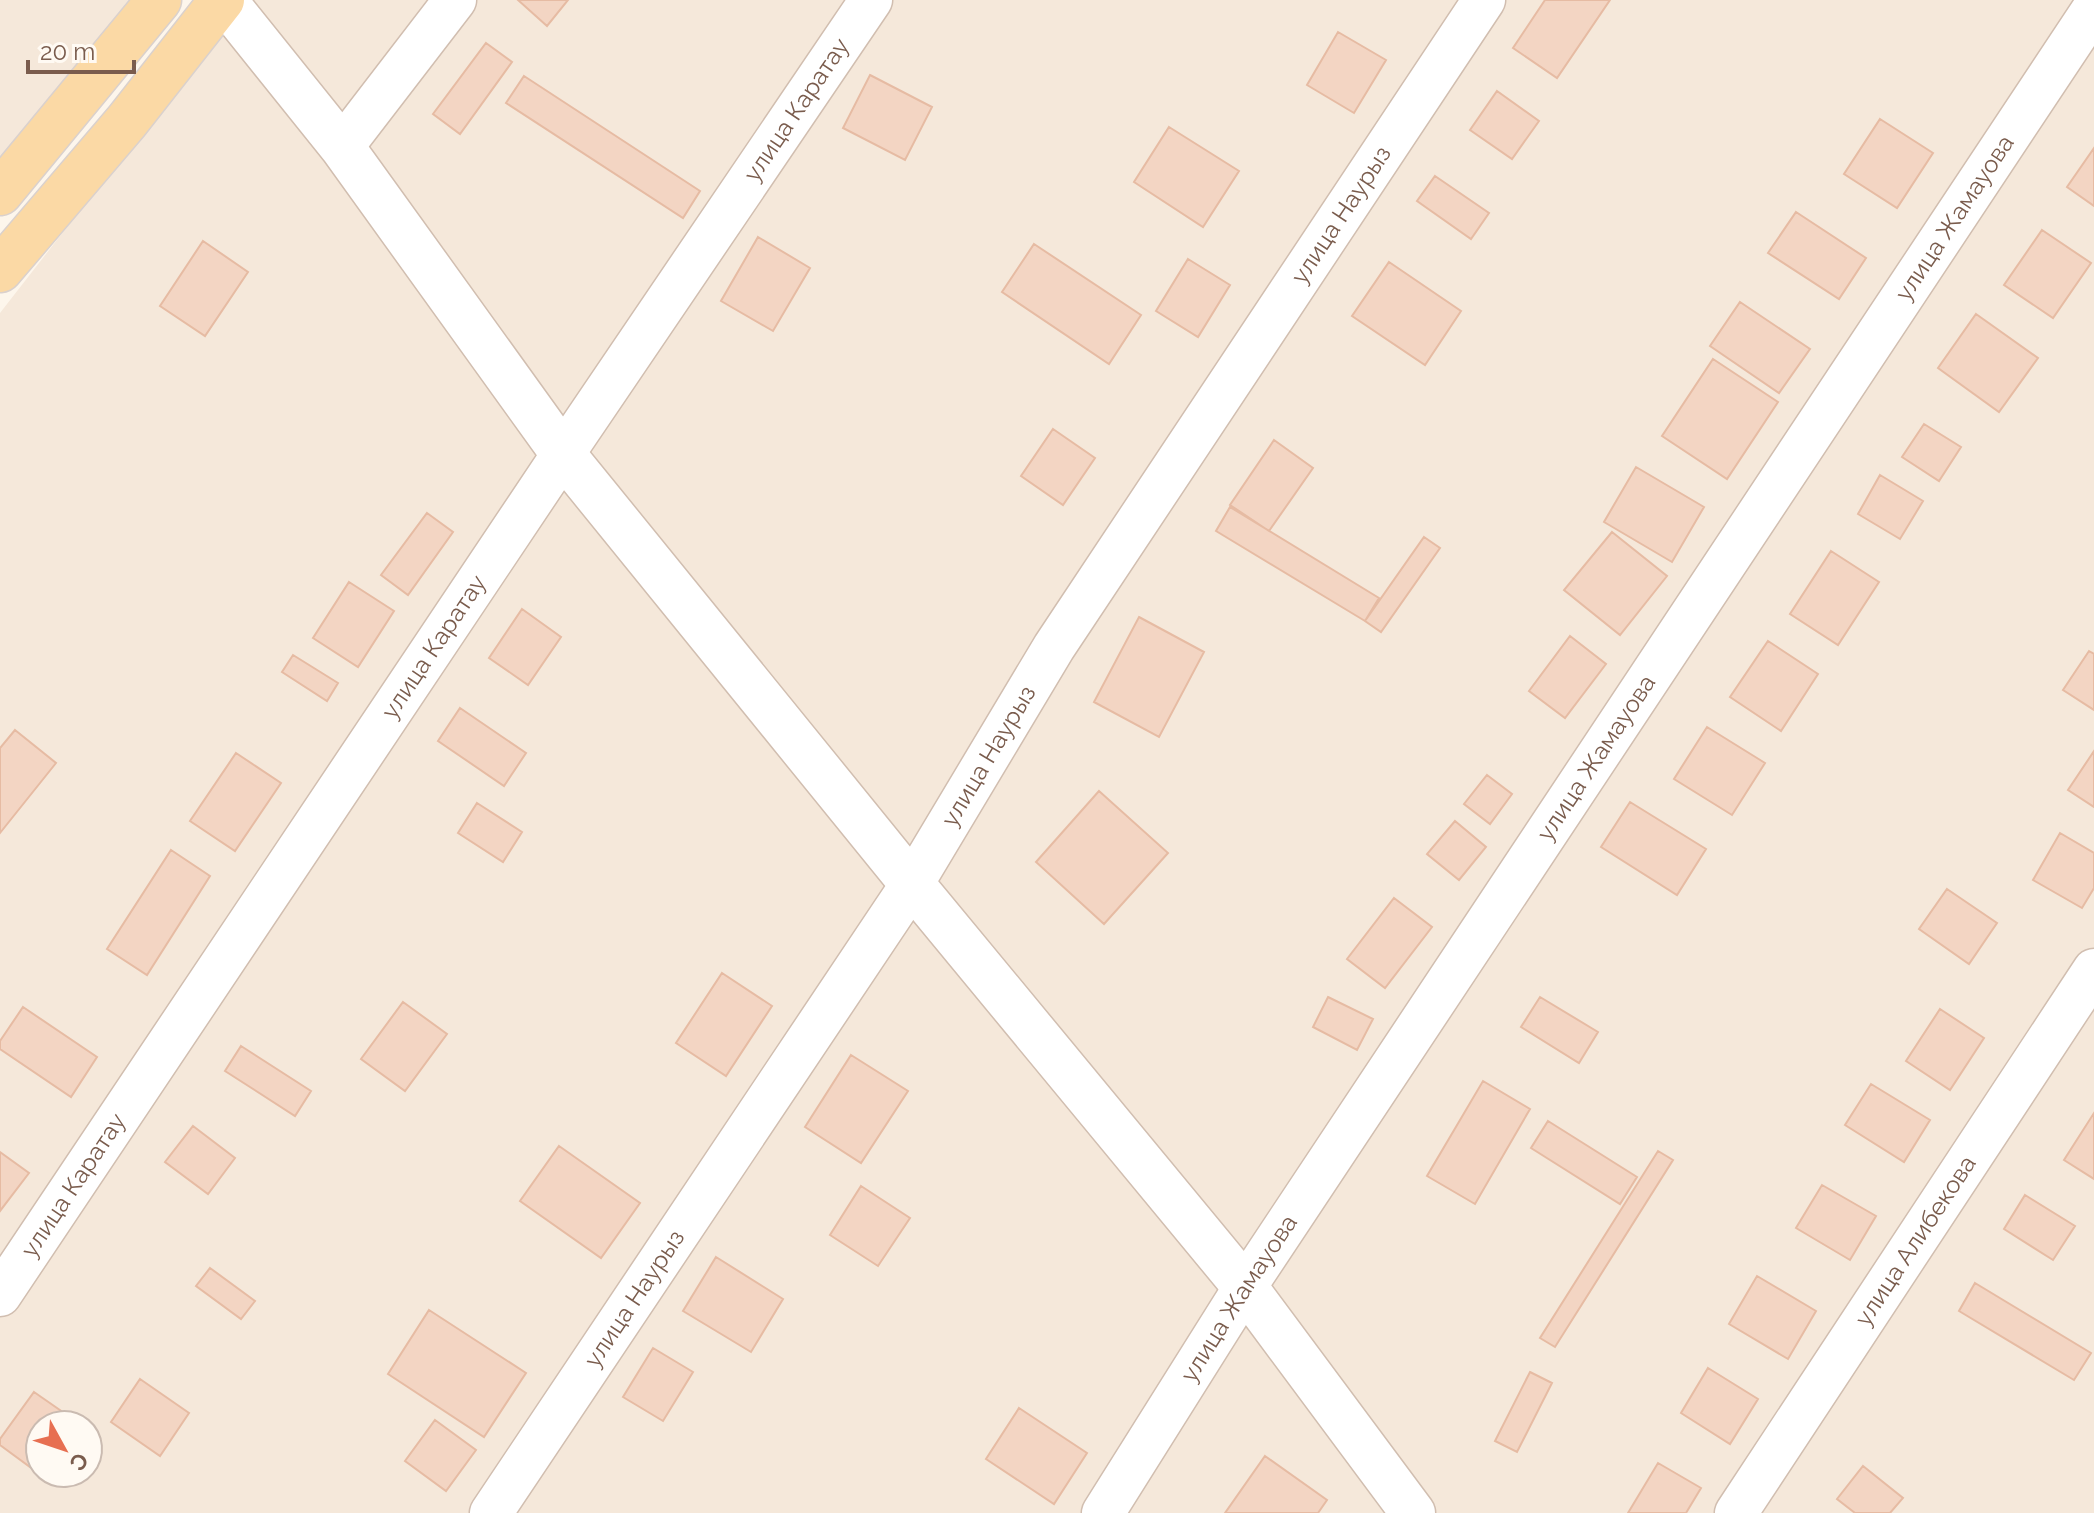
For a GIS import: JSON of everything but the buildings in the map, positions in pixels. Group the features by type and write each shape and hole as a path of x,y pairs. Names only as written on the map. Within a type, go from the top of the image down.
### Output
{"main road":[{"path":"0,193 159,0"},
{"path":"0,270 127,121 223,0"}],"street":[{"path":"223,0 342,147 563,454 1245,1287 1413,1513"},
{"path":"342,147 455,0"},
{"name":"улица Каратау","path":"0,1295 871,0"},
{"name":"улица Наурыз","path":"491,1513 912,884 1054,647 1484,0"},
{"name":"улица Жамауова","path":"1103,1513 1245,1287 2094,8"},
{"name":"улица Алибекова","path":"1736,1513 2094,970"}],"shaded area":[{"path":"0,0 155,0 0,177"},
{"path":"244,0 2094,0 2094,1513 0,1513 0,313"}]}
